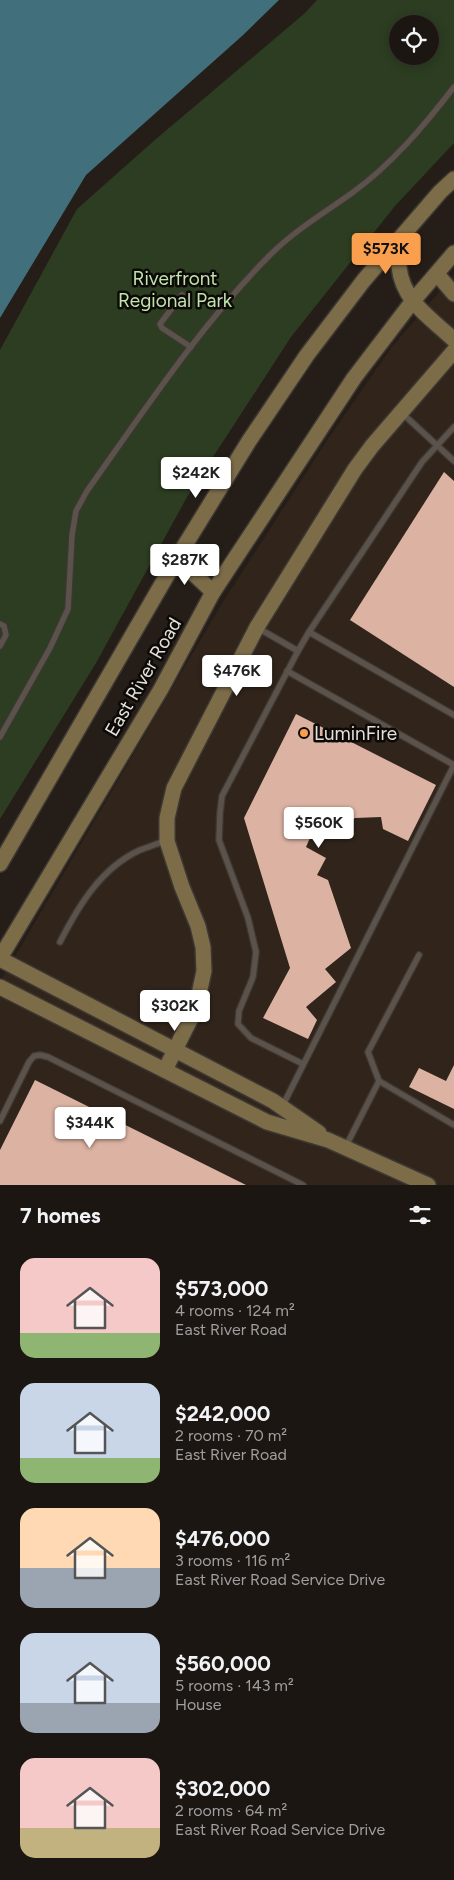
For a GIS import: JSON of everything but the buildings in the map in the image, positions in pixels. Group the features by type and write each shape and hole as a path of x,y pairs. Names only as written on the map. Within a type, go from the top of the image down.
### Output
{"street":[{"name":"East River Road","path":"0,864 177,558 249,441 307,356 364,280 440,192 454,179"},
{"path":"400,239 399,265 404,288 412,302 454,340"},
{"name":"East River Road","path":"0,959 161,689 213,592 354,378 412,302 454,253"},
{"path":"437,274 454,294"},
{"path":"165,1070 196,1008 204,971 203,947 198,926 182,887 167,841 166,818 174,788 257,627 355,469 372,446 454,351"},
{"path":"177,558 213,592"},
{"path":"0,959 176,1049 282,1107 328,1140"},
{"path":"0,987 267,1122 328,1140 428,1185"}],"lane":[{"path":"0,737 50,648 68,609 72,535 76,511 87,491 191,347 233,294 295,232 353,192 382,169 412,138 454,87"},
{"path":"182,295 160,324 162,328 191,347"},
{"path":"401,412 454,461"},
{"path":"303,1064 251,1038 238,1024 239,1011 254,978 256,952 248,918 218,840 222,796 309,632 422,462 454,427"},
{"path":"0,624 4,626 6,635 0,646"},
{"path":"257,627 298,651"},
{"path":"309,632 454,715"},
{"path":"282,1107 454,765 287,672"},
{"path":"60,942 76,913 95,885 109,870 139,851 167,841"},
{"path":"419,955 368,1052 379,1080 454,1125"},
{"path":"0,1121 29,1062 34,1056 40,1055 48,1057 303,1185"},
{"path":"345,1148 379,1080"}],"shaded area":[{"path":"454,275 454,1185 0,1185 0,982 221,605 328,439 391,348"}],"green space":[{"name":"Riverfront Regional Park","path":"317,0 454,0 454,143 395,206 291,337 187,497 96,663 0,819 0,350 77,209 156,139 305,13"}],"water":[{"path":"0,0 279,0 242,36 86,175 0,318"}],"place":[{"name":"LuminFire","path":"304,733"}]}
